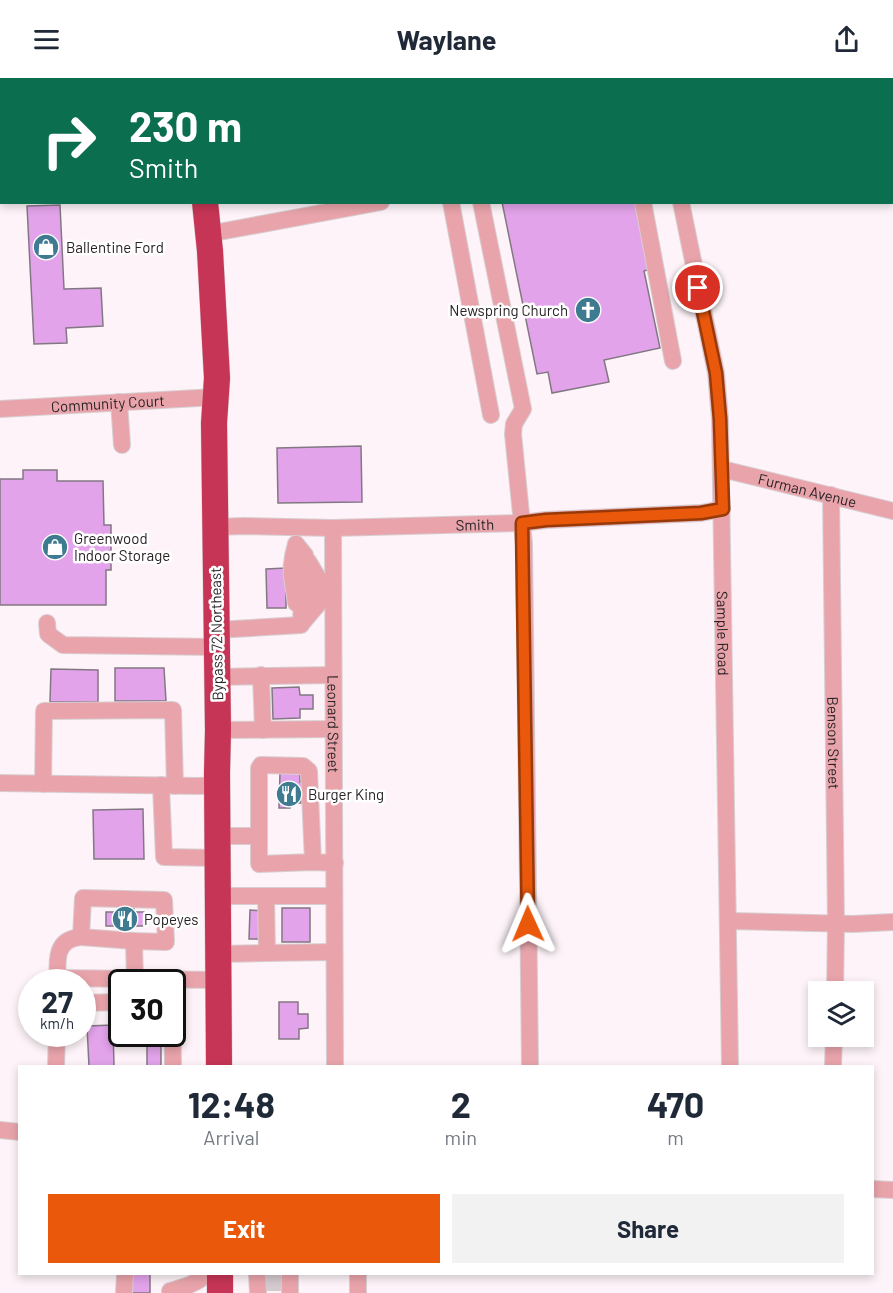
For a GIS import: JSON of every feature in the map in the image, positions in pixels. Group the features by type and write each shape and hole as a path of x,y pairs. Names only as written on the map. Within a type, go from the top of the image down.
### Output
{"highway":[{"name":"Bypass 72 Northeast","path":"205,204 217,378 214,423 219,1065"},
{"path":"220,1275 220,1293"}],"street":[{"path":"208,234 364,204"},
{"path":"452,204 491,416"},
{"path":"481,204 523,409 513,424 513,434 522,523 530,1065"},
{"path":"643,204 673,361"},
{"name":"Sample Road","path":"681,204 716,373 720,419 730,1065"},
{"name":"Community Court","path":"0,409 216,397"},
{"path":"119,402 122,445"},
{"name":"Furman Avenue","path":"722,469 893,511"},
{"name":"Benson Street","path":"831,495 835,981"},
{"name":"Smith","path":"215,526 333,528 522,523 701,513 723,509"},
{"path":"296,526 301,550 320,581 320,602 299,625"},
{"name":"Leonard Street","path":"333,528 335,1065"},
{"path":"299,625 302,584 296,552 301,550"},
{"path":"299,625 292,582 292,557 301,550"},
{"path":"47,622 48,634 63,645 216,638 253,627 299,625 332,628"},
{"path":"261,675 263,730"},
{"path":"217,677 333,675"},
{"path":"43,784 44,711 173,710 164,857 258,836"},
{"path":"218,730 333,729"},
{"path":"313,862 309,771 303,766 261,765 259,768 259,864 335,863"},
{"path":"0,783 217,785"},
{"path":"218,896 334,896"},
{"path":"266,896 267,953"},
{"path":"58,969 57,957 63,943 71,938 166,942 164,900 83,898 81,938"},
{"path":"729,921 836,924 893,922"},
{"path":"134,941 135,969"},
{"path":"219,954 334,952"},
{"path":"186,980 219,980"},
{"path":"56,1065 57,1047"},
{"path":"173,1047 173,1065"},
{"path":"833,1065 834,1047"},
{"path":"0,1130 18,1132"},
{"path":"874,1189 893,1190"},
{"path":"124,1293 125,1275"},
{"path":"170,1292 173,1275"},
{"path":"170,1292 189,1286 206,1275"},
{"path":"358,1275 358,1293"},
{"path":"170,1292 192,1293"}],"building":[{"name":"Newspring Church","path":"502,204 637,204 651,269 644,271 660,348 604,360 609,382 552,393 548,372 537,374"},
{"name":"Ballentine Ford","path":"60,205 64,289 101,288 103,326 66,328 67,343 34,344 27,206"},
{"path":"361,446 362,502 278,503 277,448"},
{"name":"Greenwood Indoor Storage","path":"23,470 57,470 57,481 103,481 104,525 111,525 111,570 106,570 106,605 0,605 0,479 23,479"},
{"path":"286,568 286,608 267,608 266,569"},
{"path":"115,668 164,668 166,701 115,701"},
{"path":"51,669 98,670 98,702 50,702"},
{"path":"299,687 300,695 313,695 313,709 300,709 300,718 273,719 272,688"},
{"name":"Burger King","path":"280,772 300,772 302,790 299,790 299,799 301,803 290,803 290,808 279,808"},
{"path":"143,809 144,859 94,859 93,810"},
{"path":"282,908 310,908 310,942 282,942"},
{"name":"Popeyes","path":"119,909 144,912 144,926 106,926 106,912 119,912"},
{"path":"250,910 262,911 262,939 249,939"},
{"path":"279,1002 298,1002 298,1014 308,1014 308,1028 299,1029 299,1039 279,1039"},
{"path":"108,1025 108,1047 114,1047 114,1065 89,1065 88,1047 96,1047 96,1026"},
{"path":"147,1047 161,1047 161,1065 147,1065"},
{"path":"131,1275 150,1275 150,1293 131,1293"}],"tunnel":[{"path":"266,1283 283,1283"}],"place":[{"name":"Ballentine Ford","path":"46,247"},
{"name":"Newspring Church","path":"588,310"},
{"name":"Greenwood Indoor Storage","path":"55,547"},
{"name":"Burger King","path":"289,794"},
{"name":"Popeyes","path":"125,919"}],"route":[{"path":"528,924 522,523 701,513 723,509 716,373 698,288"}]}
